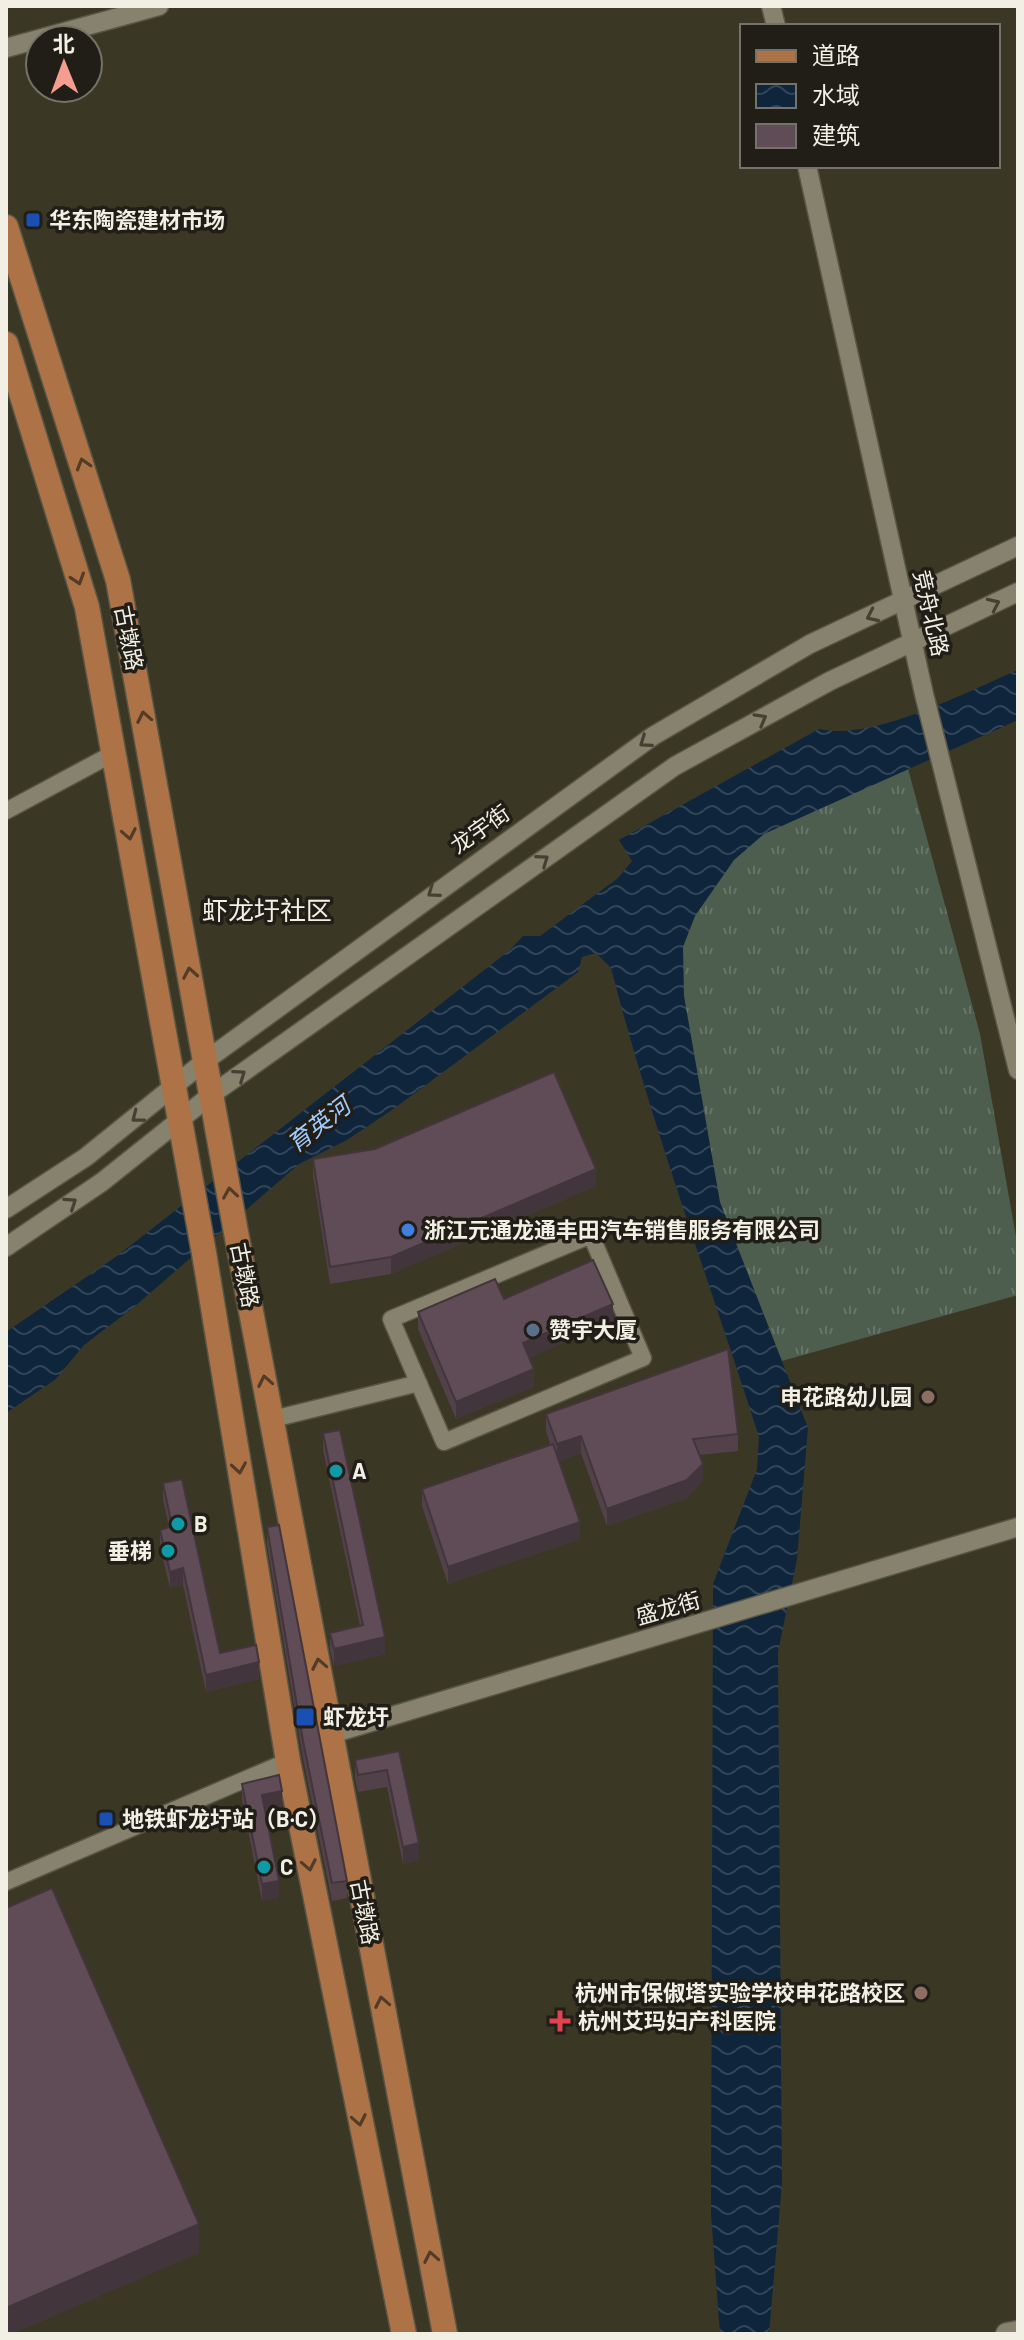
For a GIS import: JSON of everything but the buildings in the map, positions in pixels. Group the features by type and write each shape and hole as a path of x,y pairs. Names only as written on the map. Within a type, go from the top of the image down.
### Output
{"main road":[{"name":"古墩路","path":"6,227 118,580 235,1227 445,2334"},
{"name":"古墩路","path":"6,344 87,607 204,1253 288,1761 404,2334"},
{"path":"1007,2334 1018,2332"}],"street":[{"path":"6,48 159,6"},
{"name":"竞舟北路","path":"807,168 924,694 1018,1070"},
{"name":"龙宇街","path":"6,1209 86,1157 205,1061 653,736 810,644 1018,546"},
{"path":"6,1247 102,1182 211,1095 675,766 830,681 1018,592"},
{"path":"6,811 114,753"},
{"path":"591,1235 643,1358 444,1442 419,1383 391,1319 591,1235"},
{"path":"273,1419 419,1383"},
{"name":"盛龙街","path":"332,1734 1018,1527"},
{"path":"6,1882 288,1761"}],"green space":[{"path":"901,743 980,1034 1018,1248 1018,1295 757,1368 633,893"}],"water":[{"name":"育英河","path":"1018,670 1018,720 764,834 734,860 695,916 683,947 684,996 720,1202 808,1428 797,1559 778,1652 782,2183 769,2334 720,2334 711,2214 713,1584 757,1469 759,1437 663,1145 611,968 596,953 582,957 578,972 392,1110 347,1140 299,1164 134,1307 84,1345 56,1379 6,1413 6,1332 117,1256 510,950 523,936 540,936 618,878 632,861 619,840 819,729 841,731 892,722"}],"place":[{"name":"华东陶瓷建材市场","path":"33,220"},
{"name":"浙江元通龙通丰田汽车销售服务有限公司","path":"408,1230"},
{"name":"赞宇大厦","path":"533,1330"},
{"name":"申花路幼儿园","path":"928,1397"},
{"name":"A","path":"336,1471"},
{"name":"B","path":"178,1524"},
{"name":"垂梯","path":"168,1551"},
{"name":"虾龙圩","path":"305,1717"},
{"name":"地铁虾龙圩站（B·C）","path":"106,1819"},
{"name":"C","path":"264,1867"},
{"name":"杭州市保俶塔实验学校申花路校区","path":"921,1993"},
{"name":"杭州艾玛妇产科医院","path":"560,2021"}],"district":[{"name":"虾龙圩社区","path":"267,911"}]}
